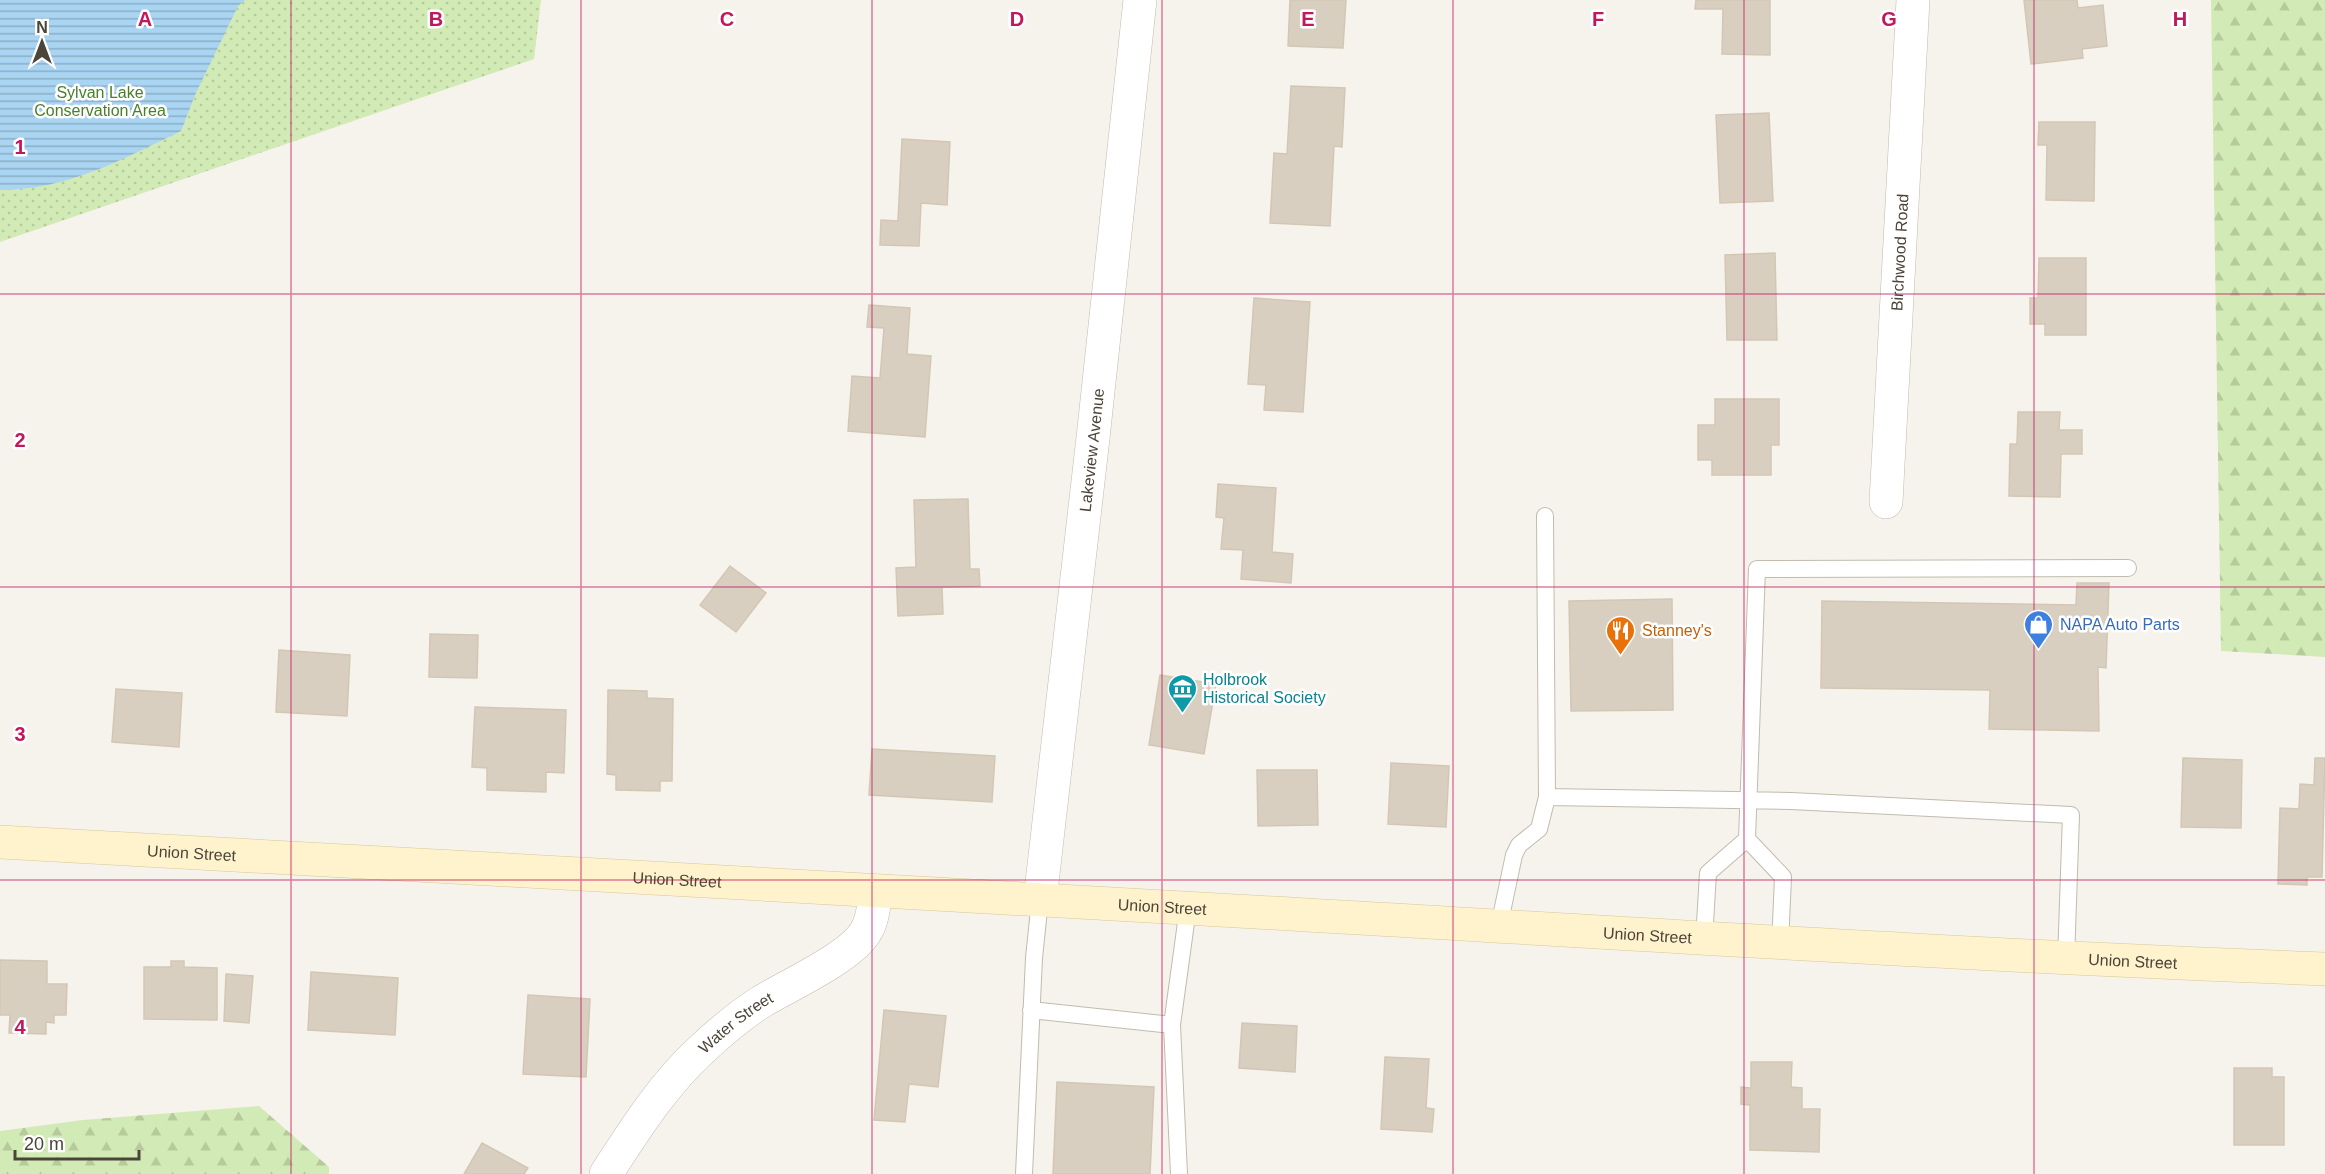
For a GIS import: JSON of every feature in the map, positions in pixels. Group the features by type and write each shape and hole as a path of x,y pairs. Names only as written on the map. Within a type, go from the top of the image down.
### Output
{"main road":[{"name":"Union Street","path":"0,842 1188,908 1780,945 2066,960 2325,969"}],"street":[{"name":"Lakeview Avenue","path":"1040,900 1094,438 1140,0"},
{"name":"Birchwood Road","path":"1886,502 1913,0"},
{"name":"Water Street","path":"606,1174 650,1108 698,1053 728,1026 758,1004 840,956 859,940 866,932 871,919 876,891"}],"lane":[{"path":"1499,926 1514,855 1519,845 1539,829 1545,814 1547,797 1545,516"},
{"path":"1704,940 1708,873 1747,839 1757,570 2128,568"},
{"path":"1547,797 1749,800 2071,815 2066,960"},
{"path":"1747,839 1783,877 1780,945"},
{"path":"1024,1174 1031,1010 1040,900"},
{"path":"1179,1174 1172,1025 1188,908"},
{"path":"1031,1010 1172,1025"}],"green space":[{"name":"Sylvan Lake Conservation Area","path":"0,0 541,0 534,59 0,242"},
{"path":"2211,0 2325,0 2325,657 2221,651"},
{"path":"259,1106 329,1167 329,1174 0,1174 0,1131 83,1120"}],"water":[{"path":"0,0 245,0 238,6 195,95 181,131 116,162 71,179 25,189 0,190"}],"building":[{"path":"1290,0 1346,0 1343,48 1288,46"},
{"path":"1696,0 1770,0 1770,55 1722,54 1723,9 1695,9"},
{"path":"2024,0 2077,0 2078,8 2103,5 2107,46 2082,49 2083,58 2031,64"},
{"path":"1291,86 1345,88 1342,147 1334,146 1330,226 1270,223 1274,153 1287,154"},
{"path":"1769,113 1773,201 1720,203 1716,115"},
{"path":"2039,122 2095,122 2094,201 2046,200 2047,145 2038,145"},
{"path":"902,139 950,142 947,205 921,203 919,246 880,245 881,220 898,221"},
{"path":"1775,253 1777,340 1727,340 1725,255"},
{"path":"2039,258 2086,258 2086,335 2045,335 2045,324 2030,324 2030,298 2038,298"},
{"path":"1254,298 1310,302 1303,412 1264,410 1266,385 1248,384"},
{"path":"869,305 910,308 907,354 931,356 925,437 848,431 852,376 880,378 884,328 867,327"},
{"path":"1715,399 1779,399 1779,445 1771,445 1771,475 1712,475 1712,460 1698,460 1698,425 1715,425"},
{"path":"2018,412 2060,412 2059,430 2082,430 2082,454 2061,454 2060,497 2009,496 2010,444 2017,444"},
{"path":"1218,484 1276,488 1272,552 1293,554 1291,583 1241,579 1243,550 1221,549 1224,518 1216,517"},
{"path":"968,499 970,569 979,569 980,586 942,587 943,614 898,616 896,568 916,567 914,500"},
{"path":"730,566 766,593 736,632 700,605"},
{"path":"2077,583 2109,583 2106,668 2098,667 2099,731 1989,729 1990,690 1821,688 1822,601 2076,605"},
{"name":"Stanney's","path":"1672,599 1673,710 1571,711 1569,601"},
{"path":"430,634 478,635 477,678 429,677"},
{"path":"279,650 350,655 347,716 276,712"},
{"name":"Holbrook Historical Society","path":"1160,675 1216,684 1204,754 1149,745"},
{"path":"116,689 182,693 179,747 112,742"},
{"path":"608,690 647,691 647,698 673,699 672,781 660,781 660,791 616,790 616,775 607,774"},
{"path":"475,707 566,710 564,773 546,772 546,792 487,790 487,768 472,767"},
{"path":"872,749 995,756 992,802 869,795"},
{"path":"2183,758 2242,760 2241,828 2181,827"},
{"path":"2315,758 2325,758 2322,877 2307,877 2307,885 2278,884 2280,808 2299,809 2300,784 2314,785"},
{"path":"1391,763 1449,766 1446,827 1388,824"},
{"path":"1257,770 1317,770 1318,825 1258,826"},
{"path":"0,960 47,961 47,984 67,984 66,1015 54,1015 54,1023 46,1022 46,1034 9,1033 10,1015 0,1015"},
{"path":"171,961 184,961 184,967 217,968 217,1020 144,1019 144,967 171,967"},
{"path":"311,972 398,978 395,1035 308,1030"},
{"path":"226,974 253,976 249,1023 224,1021"},
{"path":"528,995 590,999 586,1077 523,1074"},
{"path":"884,1010 946,1016 938,1087 909,1084 905,1122 874,1120"},
{"path":"1242,1023 1297,1026 1295,1072 1239,1068"},
{"path":"1385,1057 1429,1059 1426,1108 1434,1109 1432,1132 1381,1129"},
{"path":"1751,1062 1792,1062 1791,1087 1802,1088 1802,1109 1820,1109 1819,1152 1750,1150 1750,1105 1741,1104 1741,1087 1751,1088"},
{"path":"2234,1068 2272,1068 2272,1077 2284,1077 2284,1145 2234,1145"},
{"path":"1057,1082 1154,1087 1150,1174 1053,1174"},
{"path":"482,1143 528,1168 524,1174 464,1174"}],"place":[{"name":"NAPA Auto Parts","path":"2039,650"},
{"name":"Stanney's","path":"1621,656"},
{"name":"Holbrook Historical Society","path":"1182,714"}]}
